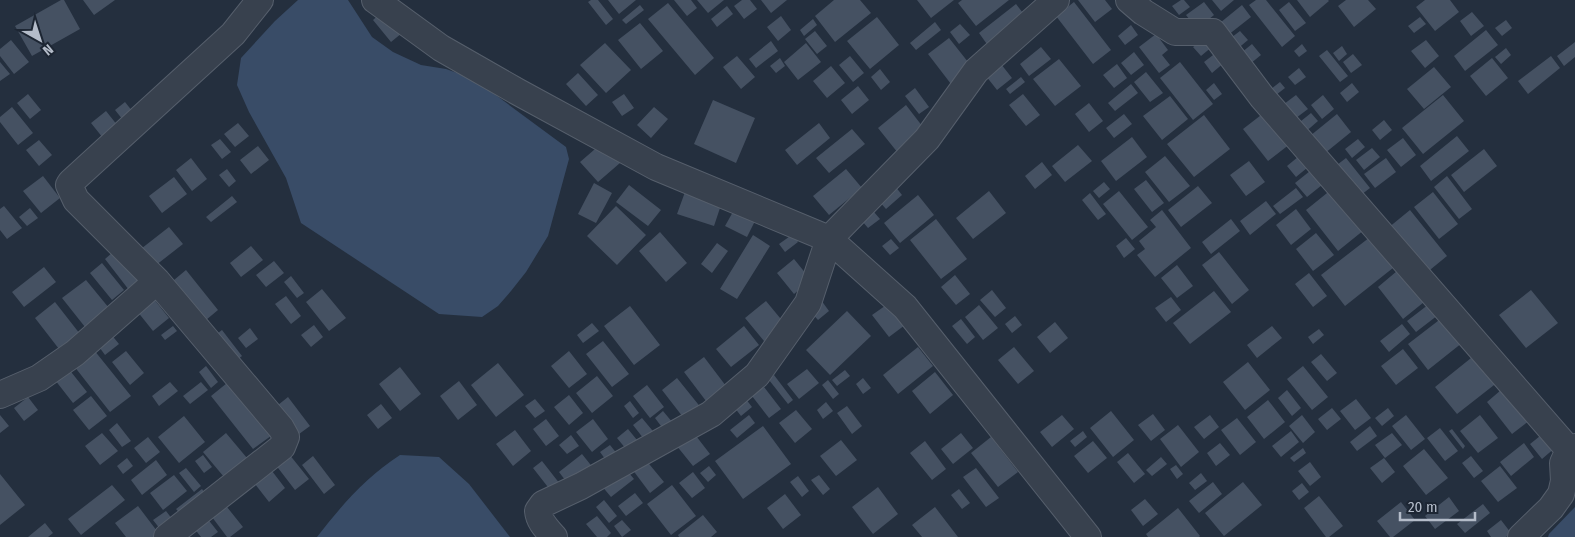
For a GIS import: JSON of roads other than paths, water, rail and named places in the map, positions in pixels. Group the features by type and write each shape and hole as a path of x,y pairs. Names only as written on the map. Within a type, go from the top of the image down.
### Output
{"street":[{"path":"168,537 282,447 286,437 281,428 157,282 76,200 69,185 233,34 260,0"},
{"path":"375,0 440,48 656,167 829,239 905,306 1088,537"},
{"path":"554,537 538,517 538,511 543,504 581,486 711,414 757,375 808,303 829,239 927,139 976,71 1056,0"},
{"path":"1130,0 1142,12 1175,32 1213,32 1262,97 1572,448 1563,463 1564,481 1561,494 1551,508 1521,537"},
{"path":"0,395 38,378 75,353 157,282"}],"water":[{"path":"298,0 348,0 372,37 393,52 421,65 446,69 474,79 566,147 569,159 548,236 526,272 511,291 498,306 482,317 439,314 301,223 286,178 249,112 237,85 241,58 275,21"},
{"path":"400,455 439,457 469,484 510,537 317,537 355,493 376,473"},
{"path":"1575,507 1575,537 1548,537 1549,534"}]}
